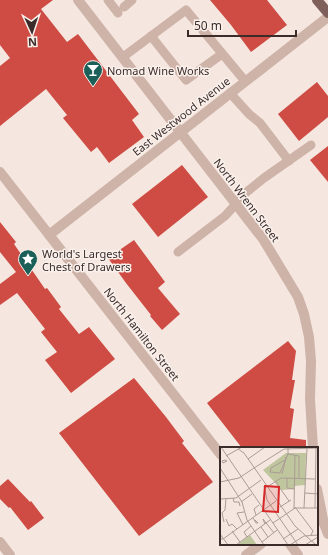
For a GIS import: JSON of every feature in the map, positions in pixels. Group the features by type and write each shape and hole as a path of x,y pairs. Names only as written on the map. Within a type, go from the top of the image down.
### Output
{"main road":[{"path":"317,0 328,13"}],"street":[{"name":"North Wrenn Street","path":"78,0 263,239 298,297 304,314 309,337 311,361 310,399 312,445"},
{"name":"East Westwood Avenue","path":"49,235 328,17"},
{"name":"North Hamilton Street","path":"0,172 220,454"},
{"path":"318,491 324,506 328,534"},
{"path":"0,542 10,555"},
{"path":"246,555 260,545"},
{"path":"291,545 298,555"}],"lane":[{"path":"108,0 121,10 132,0"},
{"path":"123,57 186,10 245,82"},
{"path":"151,36 186,80 222,54"},
{"path":"230,93 260,123 289,161"},
{"path":"178,252 225,216 235,203 264,178 311,145"}],"building":[{"path":"0,0 53,0 41,9 67,42 78,34 139,114 132,120 144,137 109,163 97,147 91,152 63,118 67,115 46,89 0,126 0,66 10,58 0,45"},
{"path":"210,0 267,0 287,25 251,52"},
{"path":"317,82 328,96 328,117 299,141 278,114"},
{"path":"328,146 328,182 310,160"},
{"path":"182,165 208,197 158,237 132,204"},
{"path":"0,222 16,242 14,244 45,289 47,288 61,307 59,309 79,334 89,327 115,359 71,393 45,360 57,352 41,332 45,329 17,293 0,305 0,284 16,272 0,252"},
{"path":"134,240 165,282 158,288 180,314 162,330 150,316 151,315 108,258"},
{"path":"288,341 296,351 292,380 295,380 290,408 294,409 290,438 306,440 306,447 241,447 207,403"},
{"path":"134,378 166,417 184,441 182,443 213,482 139,536 59,433"},
{"path":"8,479 30,502 31,501 44,518 28,530 10,507 9,508 0,499 0,486"}],"place":[{"name":"Nomad Wine Works","path":"93,87"},
{"name":"World's Largest Chest of Drawers","path":"28,276"}]}
